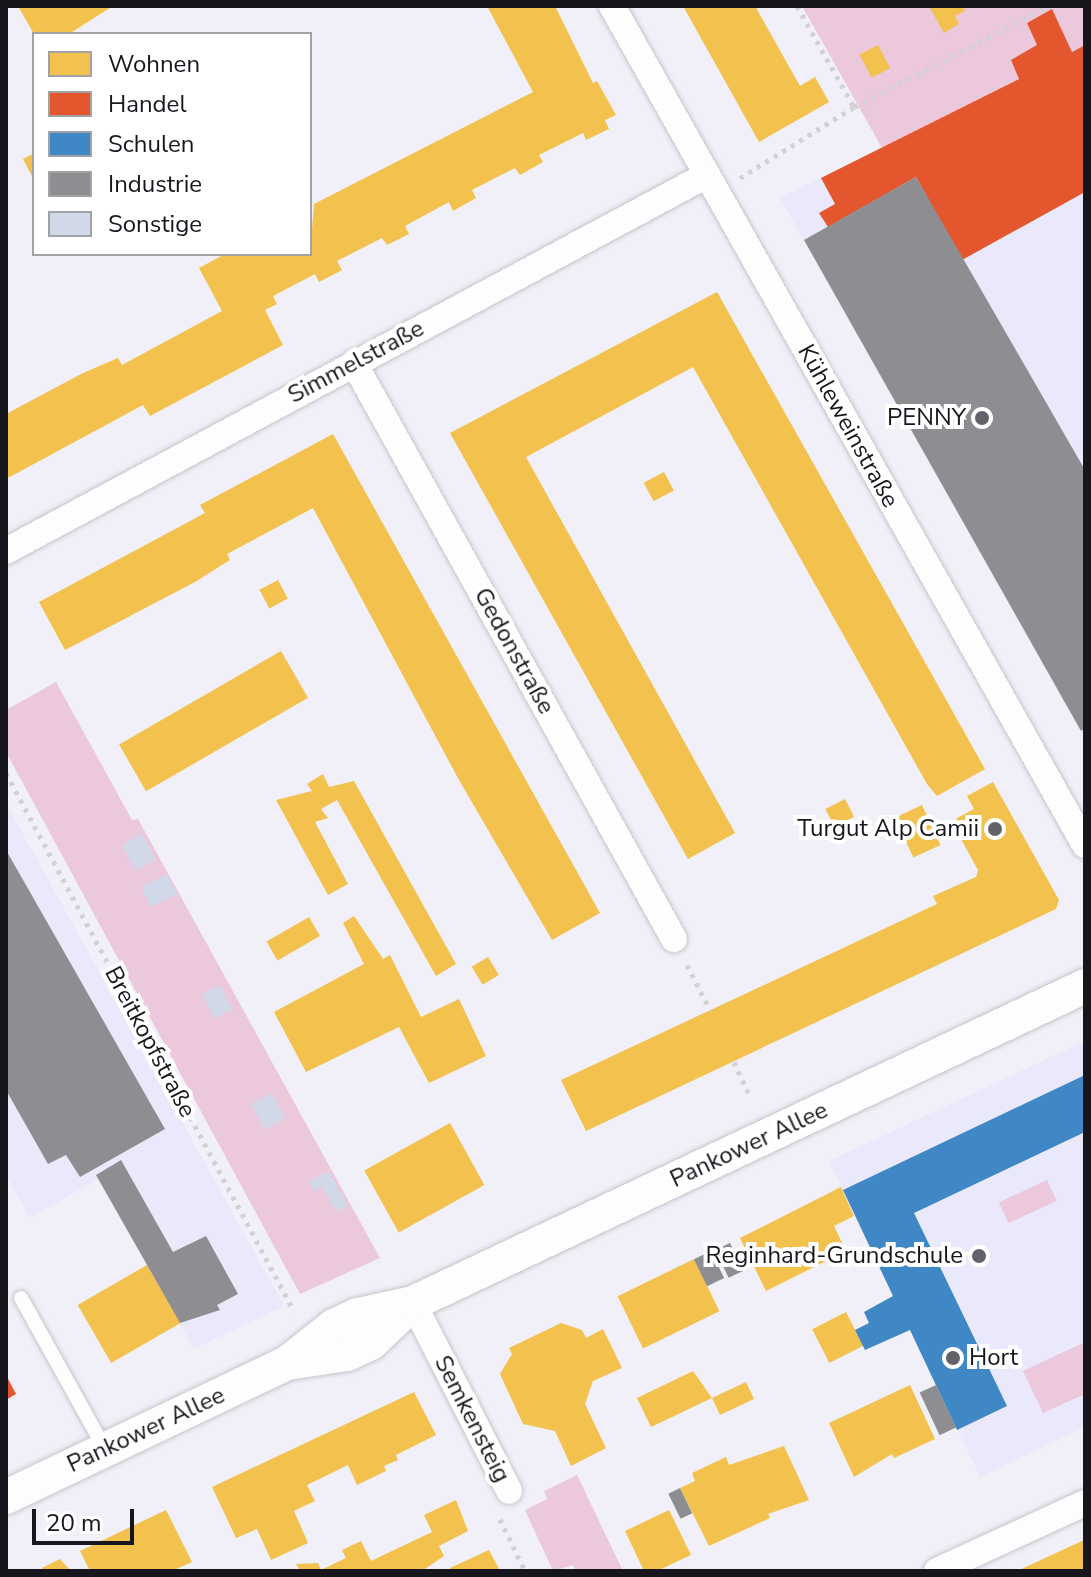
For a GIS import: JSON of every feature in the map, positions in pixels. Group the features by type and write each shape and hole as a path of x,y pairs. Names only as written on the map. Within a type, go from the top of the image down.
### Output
{"street":[{"name":"Kühleweinstraße","path":"612,6 1085,845"},
{"name":"Simmelstraße","path":"6,551 707,175"},
{"name":"Gedonstraße","path":"354,363 674,939"},
{"name":"Pankower Allee","path":"6,1497 287,1363 358,1315 413,1303 1085,986"},
{"name":"Semkensteig","path":"413,1303 509,1491"},
{"path":"937,1571 1085,1503"}],"lane":[{"path":"21,1298 105,1450"}],"path":[{"path":"797,6 854,107"},
{"path":"746,174 854,107 1048,6"},
{"name":"Breitkopfstraße","path":"6,773 294,1311"},
{"path":"674,939 710,1010"},
{"path":"734,1062 750,1097"},
{"name":"Semkensteig","path":"509,1491 491,1500 525,1571"}],"shaded area":[{"path":"802,6 1085,6 1085,45 882,148"},
{"path":"1085,45 1085,739 780,198"},
{"path":"56,682 132,820 138,819 380,1258 300,1294 6,752 6,710"},
{"path":"6,803 284,1306 194,1349 98,1179 30,1218 6,1176"},
{"name":"Reginhard-Grundschule","path":"1085,1041 1085,1427 980,1477 829,1161"},
{"path":"1047,1180 1057,1201 1009,1223 999,1202"},
{"path":"1085,1342 1085,1394 1043,1413 1023,1371"},
{"path":"577,1475 623,1571 576,1571 573,1565 553,1571 525,1510 547,1499 544,1491"}],"building: Wohnen":[{"path":"18,6 113,6 72,32 33,32"},
{"path":"487,6 555,6 593,83 597,81 616,115 605,120 609,129 586,140 583,133 539,155 543,162 520,175 515,168 472,190 476,198 453,211 449,202 405,226 409,234 387,245 382,238 337,261 342,270 319,282 315,274 273,296 277,304 265,310 283,345 150,416 143,405 6,479 6,414 118,358 122,365 222,311 199,268 221,256 312,256 314,204 533,92"},
{"path":"683,6 755,6 800,86 815,77 829,102 759,142"},
{"path":"929,6 963,6 965,11 955,16 959,24 944,33"},
{"path":"878,45 890,68 872,78 859,55"},
{"path":"32,154 32,176 23,159"},
{"path":"717,292 985,769 937,796 927,784 693,367 526,457 735,833 688,859 450,433"},
{"path":"333,434 600,913 552,940 459,780 313,508 227,554 230,560 195,582 65,650 39,602 205,513 200,505"},
{"path":"664,472 674,491 654,501 644,483"},
{"path":"278,580 288,599 269,608 259,590"},
{"path":"281,651 308,698 146,791 119,744"},
{"path":"323,774 329,787 354,781 456,964 436,976 337,800 321,809 328,818 315,822 348,884 328,895 276,800 312,791 307,784"},
{"path":"993,782 1059,900 1056,909 586,1131 561,1080 937,904 933,896 976,877 978,870 955,828 957,818 974,809 967,796"},
{"path":"845,799 854,817 834,827 825,809"},
{"path":"922,805 941,845 913,858 895,818"},
{"path":"354,916 383,959 390,955 421,1017 459,999 486,1056 429,1083 399,1027 306,1072 274,1012 364,964 343,923"},
{"path":"309,917 320,936 278,961 267,942"},
{"path":"488,957 499,975 483,985 472,967"},
{"path":"450,1123 484,1185 399,1233 364,1171"},
{"path":"841,1187 854,1216 834,1226 846,1251 766,1291 740,1238"},
{"path":"694,1259 719,1311 643,1348 618,1296"},
{"path":"147,1265 180,1323 111,1363 78,1305"},
{"path":"846,1312 863,1346 829,1363 812,1329"},
{"path":"561,1323 582,1330 586,1338 603,1329 622,1368 593,1381 585,1404 606,1448 571,1466 555,1431 523,1424 500,1374 512,1354 509,1348"},
{"path":"693,1371 712,1398 651,1427 637,1398"},
{"path":"746,1382 754,1399 720,1415 712,1398"},
{"path":"910,1385 935,1439 894,1458 892,1454 854,1477 829,1423"},
{"path":"414,1392 436,1435 396,1455 398,1460 384,1466 386,1471 357,1485 348,1465 307,1485 315,1501 294,1511 308,1543 271,1560 257,1529 236,1538 212,1487"},
{"path":"784,1446 809,1500 768,1514 770,1518 709,1546 680,1488 695,1481 692,1473 726,1457 729,1465"},
{"path":"456,1500 468,1531 439,1546 444,1556 422,1571 300,1571 296,1564 318,1563 321,1570 346,1558 342,1550 361,1541 371,1561 432,1532 424,1515"},
{"path":"166,1510 192,1562 172,1571 90,1571 80,1551"},
{"path":"669,1510 691,1555 657,1571 644,1571 625,1531"},
{"path":"1084,1540 1085,1571 1017,1571"},
{"path":"489,1550 500,1571 451,1571 450,1568"},
{"path":"60,1559 71,1571 44,1571 42,1568"}],"building: Handel":[{"path":"1052,9 1072,52 1085,45 1085,192 962,260 916,177 828,227 819,213 835,204 821,178 1019,79 1011,60 1037,45 1027,23"},
{"path":"6,1375 16,1394 6,1400"}],"building: Schulen":[{"path":"1085,1075 1085,1132 914,1213 1007,1406 957,1430 910,1330 865,1350 855,1330 869,1323 864,1312 893,1296 843,1190"}],"building: Industrie":[{"path":"916,177 1085,470 1085,728 1081,731 804,240"},
{"path":"6,850 165,1129 80,1177 66,1155 48,1164 6,1090"},
{"path":"121,1160 173,1252 206,1236 238,1294 217,1305 220,1310 180,1323 96,1175"},
{"path":"730,1243 743,1271 729,1278 715,1250"},
{"path":"711,1251 724,1278 707,1286 694,1259"},
{"path":"936,1385 956,1428 940,1435 920,1393"},
{"path":"680,1488 692,1513 681,1519 668,1494"}],"building: Sonstige":[{"path":"142,834 156,859 136,871 122,845"},
{"path":"167,874 177,894 151,907 141,887"},
{"path":"220,985 232,1009 214,1018 202,994"},
{"path":"271,1093 285,1118 265,1130 251,1104"},
{"path":"329,1171 348,1206 336,1212 322,1186 314,1191 309,1181"}],"place":[{"name":"PENNY","path":"982,418"},
{"name":"Turgut Alp Camii","path":"995,829"},
{"name":"Reginhard-Grundschule","path":"979,1256"},
{"name":"Hort","path":"953,1358"}]}
